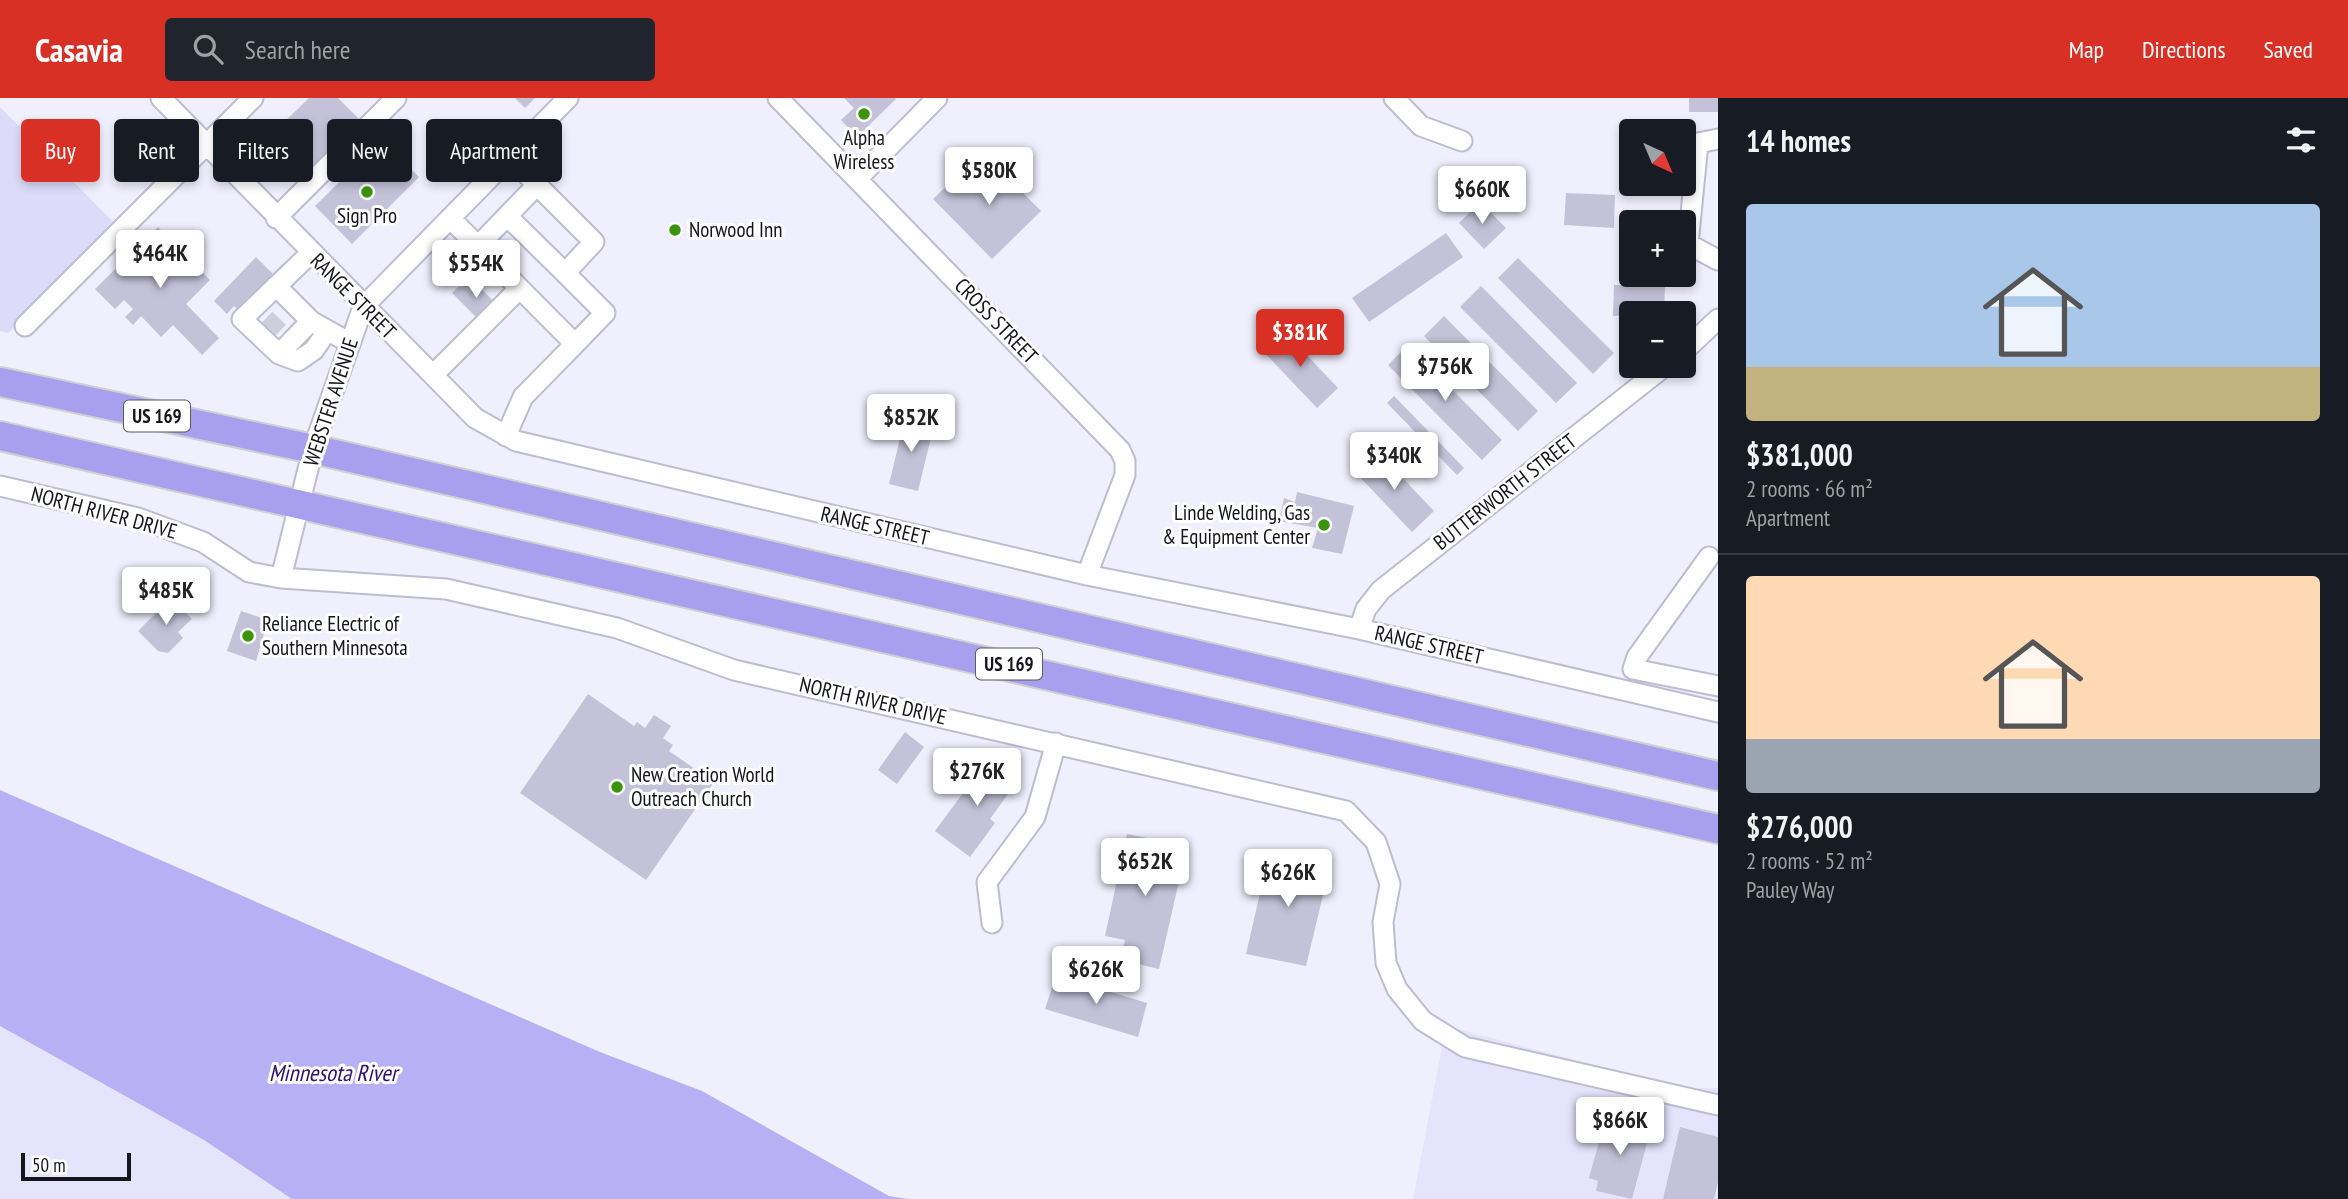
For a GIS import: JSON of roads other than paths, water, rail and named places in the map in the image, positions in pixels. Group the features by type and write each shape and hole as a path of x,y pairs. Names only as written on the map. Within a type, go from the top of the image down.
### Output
{"highway":[{"name":"US 169","path":"0,382 313,449 1718,776"},
{"name":"US 169","path":"0,436 1718,829"}],"street":[{"name":"RANGE STREET","path":"161,98 363,307 475,418 506,436 546,450 1087,575 1359,629 1625,691 1717,709"},
{"path":"25,326 253,98"},
{"path":"276,218 396,98"},
{"name":"WEBSTER AVENUE","path":"548,119 568,98"},
{"name":"CROSS STREET","path":"778,98 1120,450 1125,461 1125,475 1087,575"},
{"path":"857,178 937,98"},
{"path":"1394,98 1421,125 1462,141"},
{"path":"1718,139 1698,142 1688,244 1718,260"},
{"name":"WEBSTER AVENUE","path":"281,578 313,449 363,307 486,182"},
{"path":"534,182 594,242 565,273"},
{"path":"478,246 537,185"},
{"path":"506,436 523,397 605,313 507,216"},
{"path":"450,218 575,344"},
{"path":"311,253 242,319 263,335 279,354 319,326"},
{"path":"276,286 291,306 350,343"},
{"path":"433,375 519,289"},
{"path":"1696,340 1718,319"},
{"name":"BUTTERWORTH STREET","path":"1359,629 1366,609 1381,590 1650,378"},
{"name":"NORTH RIVER DRIVE","path":"0,486 138,519 202,542 249,572 281,578 446,589 617,628 734,670 1346,811 1376,842 1390,884 1383,922 1387,963 1397,989 1423,1021 1465,1047 1718,1105"},
{"path":"1625,691 1637,657 1715,557"},
{"path":"1633,669 1718,686"},
{"path":"992,923 987,882 1035,817 1056,743"}],"water":[{"name":"Minnesota River","path":"0,790 600,1052 702,1091 889,1196 908,1199 292,1199 204,1140 0,1026"}],"tunnel":[{"path":"266,332 289,308"}],"place":[{"name":"Alpha Wireless","path":"864,114"},
{"name":"Sign Pro","path":"367,192"},
{"name":"Norwood Inn","path":"675,230"},
{"name":"Linde Welding, Gas & Equipment Center","path":"1324,525"},
{"name":"Reliance Electric of Southern Minnesota","path":"248,636"},
{"name":"New Creation World Outreach Church","path":"617,787"}]}
